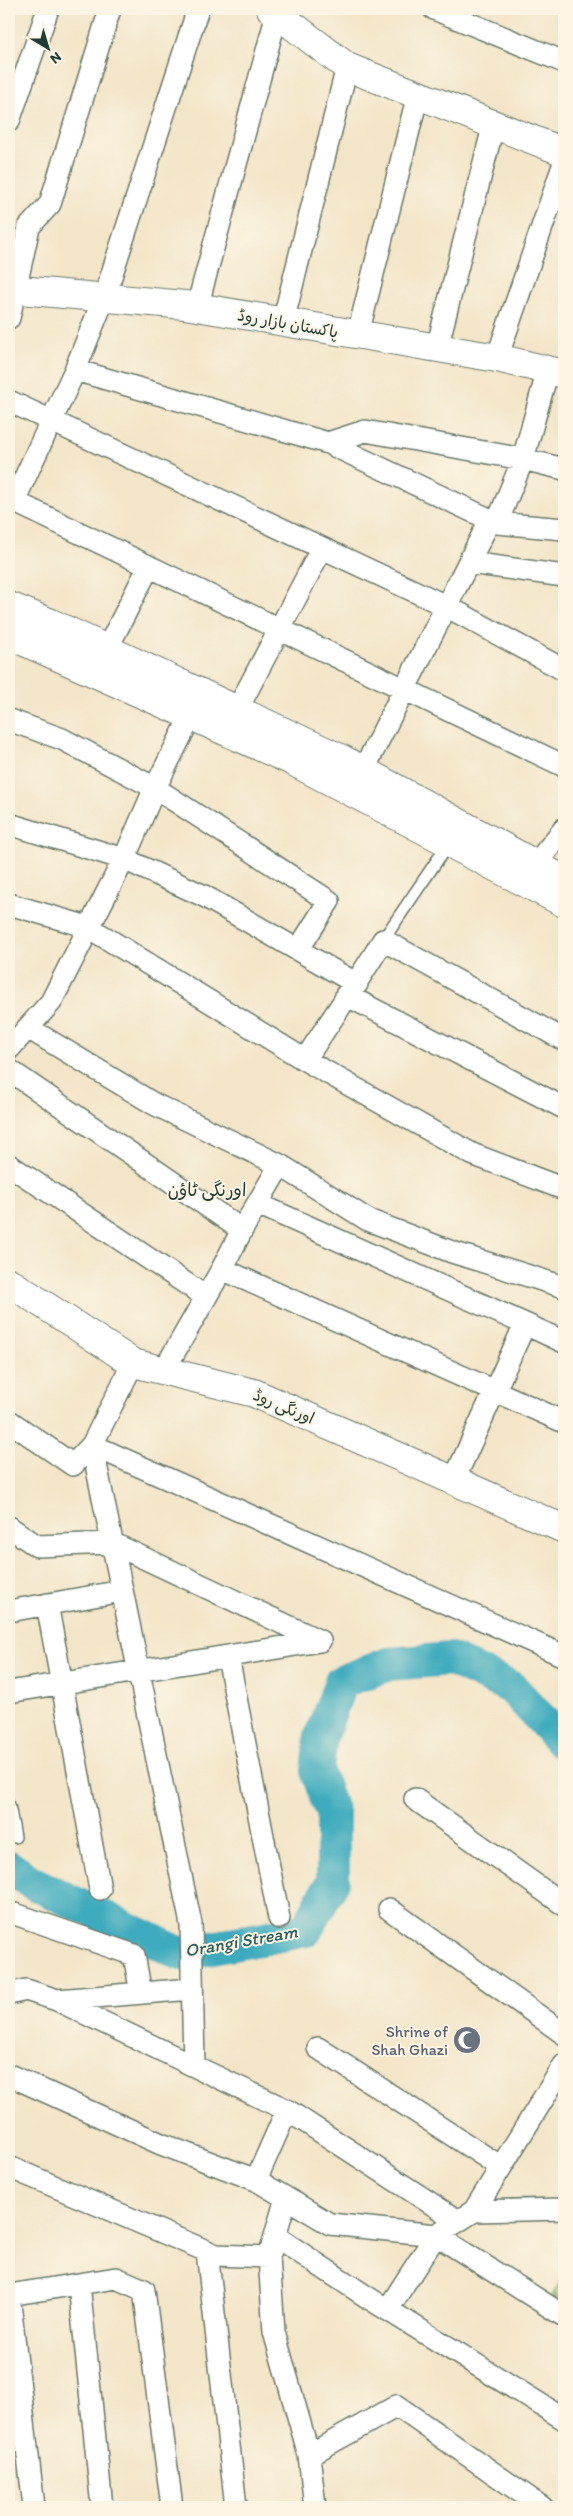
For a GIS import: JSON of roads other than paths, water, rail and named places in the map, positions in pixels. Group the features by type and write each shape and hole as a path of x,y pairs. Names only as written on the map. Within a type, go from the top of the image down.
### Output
{"street":[{"path":"9,121 48,9"},
{"path":"9,318 12,289 29,227 50,204 110,9"},
{"path":"198,9 104,298 75,370 12,500 564,766"},
{"path":"434,9 564,62"},
{"path":"198,307 274,11 347,67 564,152"},
{"path":"283,322 347,67"},
{"path":"358,334 418,94"},
{"path":"437,348 494,123"},
{"path":"497,358 564,163"},
{"name":"پاکستان بازار روڈ","path":"12,289 198,307 497,358 556,372"},
{"path":"75,370 328,443 494,521 564,529"},
{"path":"364,771 470,563 494,521 523,459 556,372"},
{"path":"9,401 448,607 564,670"},
{"path":"328,443 365,431 523,459 564,469"},
{"path":"237,710 322,548"},
{"path":"470,563 564,576"},
{"path":"107,649 149,566"},
{"path":"9,606 107,649 364,771 564,880"},
{"path":"9,635 290,760 564,903"},
{"path":"9,1049 51,1002 124,859 155,788 191,716"},
{"path":"9,720 62,739 155,788 330,901 298,950"},
{"path":"9,824 124,859 204,896 298,950 352,990 564,1108"},
{"path":"535,865 564,829"},
{"path":"9,904 88,927 305,1060 472,1154 564,1189"},
{"path":"305,1060 383,940 564,1040"},
{"path":"28,1028 154,1104 280,1165 368,1220 452,1252 564,1287"},
{"path":"9,1070 242,1230"},
{"path":"9,1165 206,1297"},
{"path":"163,1372 280,1165"},
{"path":"258,1204 564,1342"},
{"path":"222,1268 564,1422"},
{"name":"اورنگی روڈ","path":"9,1282 133,1363 163,1372 254,1392 564,1529"},
{"path":"454,1480 525,1324"},
{"path":"9,1421 73,1465 92,1445 133,1363"},
{"path":"92,1445 191,1924 194,2066"},
{"path":"92,1445 564,1656"},
{"path":"9,1526 37,1546 112,1543 320,1641 9,1692"},
{"path":"9,1611 122,1591"},
{"path":"47,1604 100,1889"},
{"path":"228,1657 279,1918"},
{"path":"415,1799 564,1905"},
{"path":"389,1909 564,2034"},
{"path":"9,1915 15,1914 134,1955 141,1993"},
{"path":"57,2000 192,1988"},
{"path":"9,1994 26,1990 57,2000 287,2110 466,2216 564,2209"},
{"path":"318,2048 501,2167"},
{"path":"388,2309 436,2235 466,2216 501,2167 564,2065"},
{"path":"9,2076 161,2144 256,2180 330,2224 436,2235 564,2316"},
{"path":"256,2180 287,2110"},
{"path":"9,2167 216,2255 269,2257"},
{"path":"286,2198 269,2257 274,2332 309,2455 315,2507"},
{"path":"275,2236 564,2419"},
{"path":"207,2251 236,2507"},
{"path":"34,2507 9,2295 116,2278 144,2290 172,2507"},
{"path":"79,2284 102,2507"},
{"path":"309,2455 396,2406 542,2507"}],"lane":[{"path":"383,940 449,843"},
{"path":"9,1805 15,1837"}],"waterway":[{"name":"Orangi Stream","path":"9,1867 31,1882 181,1954 306,1930 333,1881 333,1816 317,1771 321,1736 341,1682 389,1664 451,1659 512,1688 564,1744"}],"place":[{"name":"Shrine of Shah Ghazi","path":"467,2040"}],"district":[{"name":"اورنگی ٹاؤن","path":"207,1190"}]}
